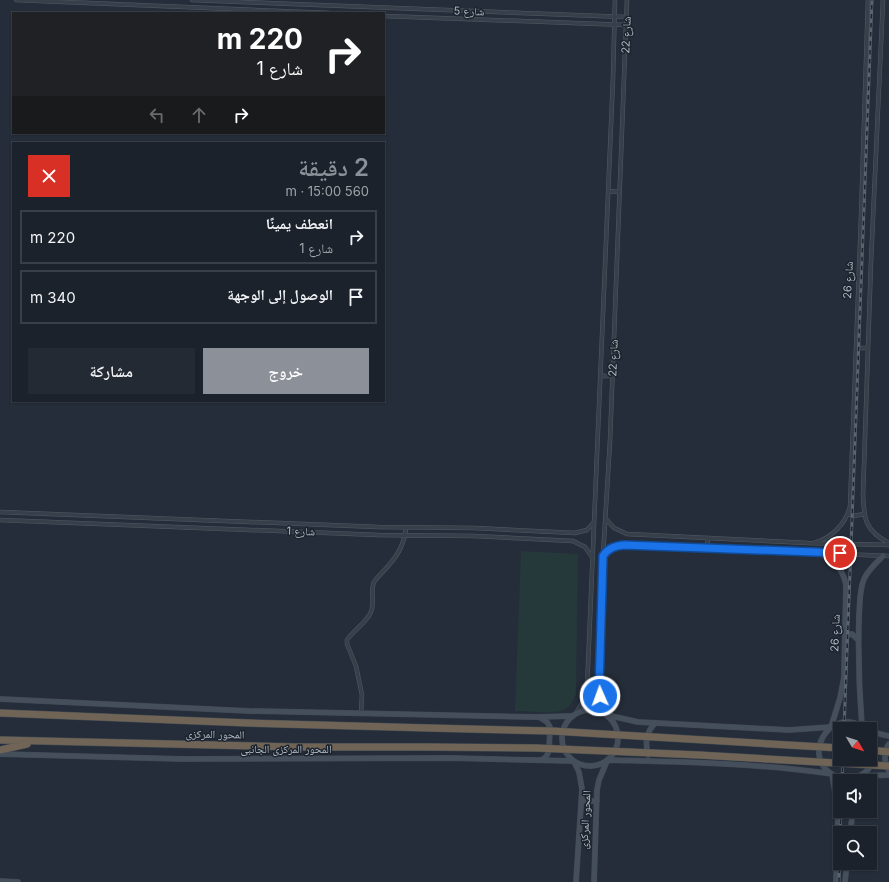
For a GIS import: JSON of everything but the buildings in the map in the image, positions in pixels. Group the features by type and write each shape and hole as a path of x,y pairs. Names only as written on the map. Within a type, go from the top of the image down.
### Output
{"highway":[{"name":"المحور المركزى","path":"0,712 12,714 248,723 552,731 833,748"},
{"name":"المحور المركزى","path":"0,740 287,747 544,749 699,755 889,766"},
{"path":"0,750 39,742"},
{"path":"877,751 889,752"}],"main road":[{"name":"شارع 26","path":"815,552 828,557 840,569 844,577 846,590 844,673 836,715 831,727"},
{"path":"865,722 859,688 858,640 862,586 869,570 886,556"},
{"path":"846,637 848,634 852,634 858,640"},
{"path":"0,699 249,711 539,717 574,715"},
{"path":"607,715 613,722 618,735 616,749 607,760 598,765 588,766 573,761 563,749 561,739 565,724 574,715 584,710 594,710 607,715 638,722 789,730 831,727"},
{"path":"539,717 550,727 549,751 546,757 542,760"},
{"path":"652,761 648,755 646,741 650,728 655,722"},
{"path":"831,727 823,737 819,750 822,764 832,774 833,779"},
{"path":"877,733 889,736"},
{"path":"889,744 885,754 885,761 889,771"},
{"name":"المحور المركزى الجانبى","path":"0,754 182,759 450,758 573,761"},
{"path":"607,760 795,769 832,774"},
{"name":"المحور المركزى","path":"594,882 596,801 599,780 607,760"},
{"name":"المحور المركزى","path":"573,761 580,778 582,789 576,881"},
{"path":"862,774 870,766"},
{"path":"877,776 889,775"},
{"path":"582,801 596,801"},
{"path":"835,882 838,818"},
{"path":"846,881 847,870"},
{"path":"0,881 18,882"}],"street":[{"path":"16,0 306,12"},
{"path":"192,0 193,7"},
{"name":"شارع 5","path":"192,0 626,17"},
{"name":"شارع 22","path":"574,715 584,700 587,689 615,0"},
{"name":"شارع 22","path":"607,715 599,689 603,556 606,519 627,0"},
{"name":"شارع 26","path":"814,543 835,532 848,514 850,507 862,216 868,0"},
{"name":"شارع 26","path":"883,0 863,478 864,514 868,525 879,537 889,544"},
{"name":"شارع 5","path":"385,16 626,25"},
{"path":"608,191 619,192"},
{"path":"856,348 868,348"},
{"path":"600,376 612,376"},
{"name":"شارع 1","path":"0,512 406,527 474,528 575,533 587,530 595,521"},
{"path":"848,514 854,516 864,514"},
{"path":"80,515 80,523"},
{"path":"606,519 611,526 622,533 814,543 889,544"},
{"name":"شارع 1","path":"0,520 405,535 474,536 573,541 585,547 590,553 592,559"},
{"path":"362,713 362,695 356,666 347,644 348,640 370,613 373,606 372,590 375,581 392,561 398,551 405,535 406,527"},
{"path":"707,549 708,538"},
{"path":"603,556 613,547 624,545 886,556"},
{"path":"587,689 599,689"},
{"path":"594,873 598,882"}],"green space":[{"path":"521,551 578,554 576,694 568,707 564,710 547,712 515,711"}],"railway":[{"path":"844,722 872,0"},
{"path":"842,774 843,766"},
{"path":"840,826 841,818"},
{"path":"839,870 839,882"}],"route":[{"path":"600,696 603,556 610,549 616,546 624,545 840,553"}]}
